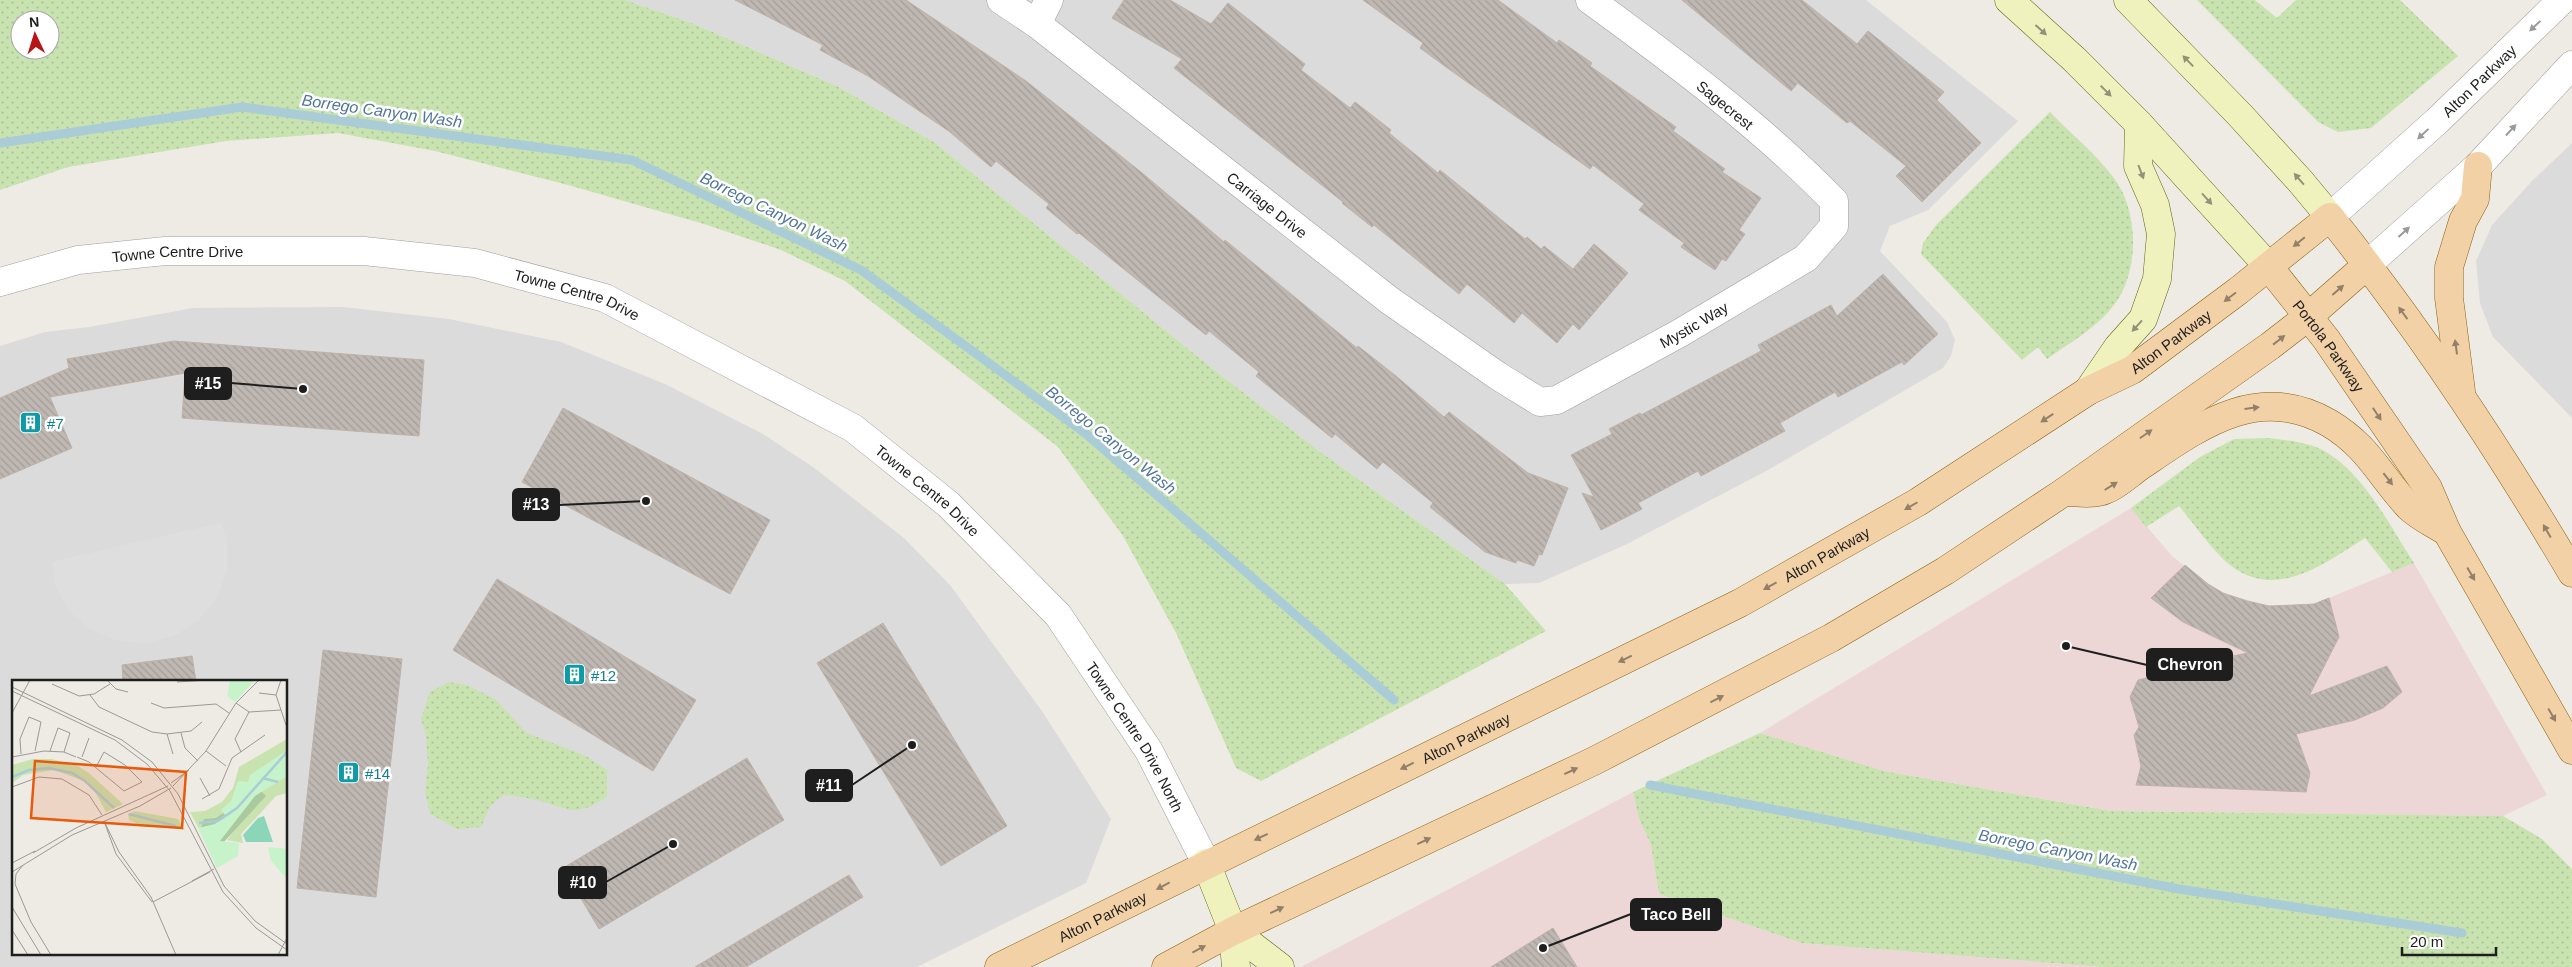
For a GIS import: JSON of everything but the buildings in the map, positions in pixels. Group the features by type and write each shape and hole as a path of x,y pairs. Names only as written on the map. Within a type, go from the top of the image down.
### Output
{"main road":[{"name":"Portola Parkway","path":"2009,0 2074,59 2139,124 2269,267 2309,316 2428,488 2447,532 2572,750"},
{"path":"2128,0 2251,127 2330,217 2368,264 2462,395 2524,492 2572,573"},
{"path":"2088,391 2118,346 2143,319 2157,279 2161,234 2155,205 2138,166 2139,124"},
{"path":"2462,395 2449,298 2449,267 2463,221 2475,199 2478,166"},
{"name":"Alton Parkway","path":"999,967 1206,863 1740,603 1918,502 2088,391 2132,370 2269,267 2330,217"},
{"path":"1166,967 1233,931 1594,761 1831,638 1937,576 2064,492 2309,316 2368,264"},
{"path":"2064,492 2104,491 2201,426 2238,410 2277,408 2309,414 2327,422 2346,434 2367,452 2410,508 2447,532"},
{"path":"1206,863 1233,931 1236,967"},
{"path":"1233,931 1280,967"}],"street":[{"name":"Carriage Drive","path":"1001,0 1037,24 1389,300 1498,376 1540,402"},
{"path":"1037,24 1049,0"},
{"name":"Sagecrest","path":"1590,0 1655,47 1798,164 1834,201 1834,226"},
{"name":"Alton Parkway","path":"2330,217 2389,166 2562,0"},
{"path":"2368,264 2478,166 2572,65"},
{"name":"Mystic Way","path":"1540,402 1557,400 1680,333 1806,258 1834,226"},
{"name":"Towne Centre Drive","path":"0,282 78,260 165,251 364,251 475,262 605,298 853,428 948,504 1058,615"},
{"name":"Towne Centre Drive North","path":"1058,615 1149,751 1206,863"}],"shaded area":[{"path":"625,0 1866,0 2018,121 1928,210 1890,226 1880,251 1947,322 1955,340 1951,356 1943,368 1768,470 1625,545 1539,583 1505,584 1322,453 1213,369 934,142 839,87 692,23"},
{"path":"2572,143 2572,418 2493,337 2480,303 2476,261 2492,225 2532,181"},
{"path":"343,307 449,319 561,342 665,384 763,434 813,467 904,538 950,585 1042,711 1111,819 1086,883 917,967 0,967 0,346 45,332 89,327 193,308"},
{"path":"2131,508 2172,556 2208,584 2223,593 2269,606 2314,604 2414,563 2547,795 2503,816 2111,811 1884,771 1760,733"},
{"path":"221,523 227,539 227,568 218,596 200,619 176,635 147,643 118,641 91,630 69,611 55,585 52,562"},
{"path":"1633,792 1639,819 1651,845 1659,894 1801,943 2102,967 1301,967"}],"green space":[{"path":"0,0 625,0 692,23 839,87 934,142 1213,369 1322,453 1505,584 1546,631 1261,781 1236,768 1176,633 1123,536 1058,447 845,281 781,250 704,224 568,185 435,151 338,133 226,141 68,167 0,190"},
{"path":"2197,0 2255,0 2277,18 2296,0 2400,0 2458,56 2371,128 2338,132 2318,122"},
{"path":"2050,112 2099,161 2123,192 2132,226 2133,245 2131,263 2127,280 2120,296 2110,310 2096,324 2047,359 2038,347 2022,360 1921,254 1923,243 1936,225"},
{"path":"2269,438 2310,445 2327,453 2343,464 2370,495 2414,563 2392,572 2365,538 2314,569 2296,576 2278,580 2259,579 2241,572 2223,559 2179,506 2146,527 2131,508 2200,457 2234,439"},
{"path":"449,682 467,685 495,699 527,733 586,756 607,770 607,797 588,807 574,810 531,799 504,795 490,806 481,827 457,829 430,814 425,792 428,764 426,735 421,719 430,692"},
{"path":"1760,733 1884,771 2111,811 2503,816 2542,839 2572,869 2572,967 2102,967 1801,943 1659,894 1651,845 1639,819 1633,792"}],"waterway":[{"name":"Borrego Canyon Wash","path":"0,143 242,107 632,160 861,270 1085,433 1394,700"},
{"name":"Borrego Canyon Wash","path":"1650,785 2179,889 2462,933"}],"place":[{"name":"#15","path":"303,389"},
{"name":"#7","path":"31,423"},
{"name":"#13","path":"646,501"},
{"name":"Chevron","path":"2066,646"},
{"name":"#12","path":"575,675"},
{"name":"#11","path":"912,745"},
{"name":"#14","path":"349,773"},
{"name":"#10","path":"673,844"},
{"name":"Taco Bell","path":"1543,948"}]}
